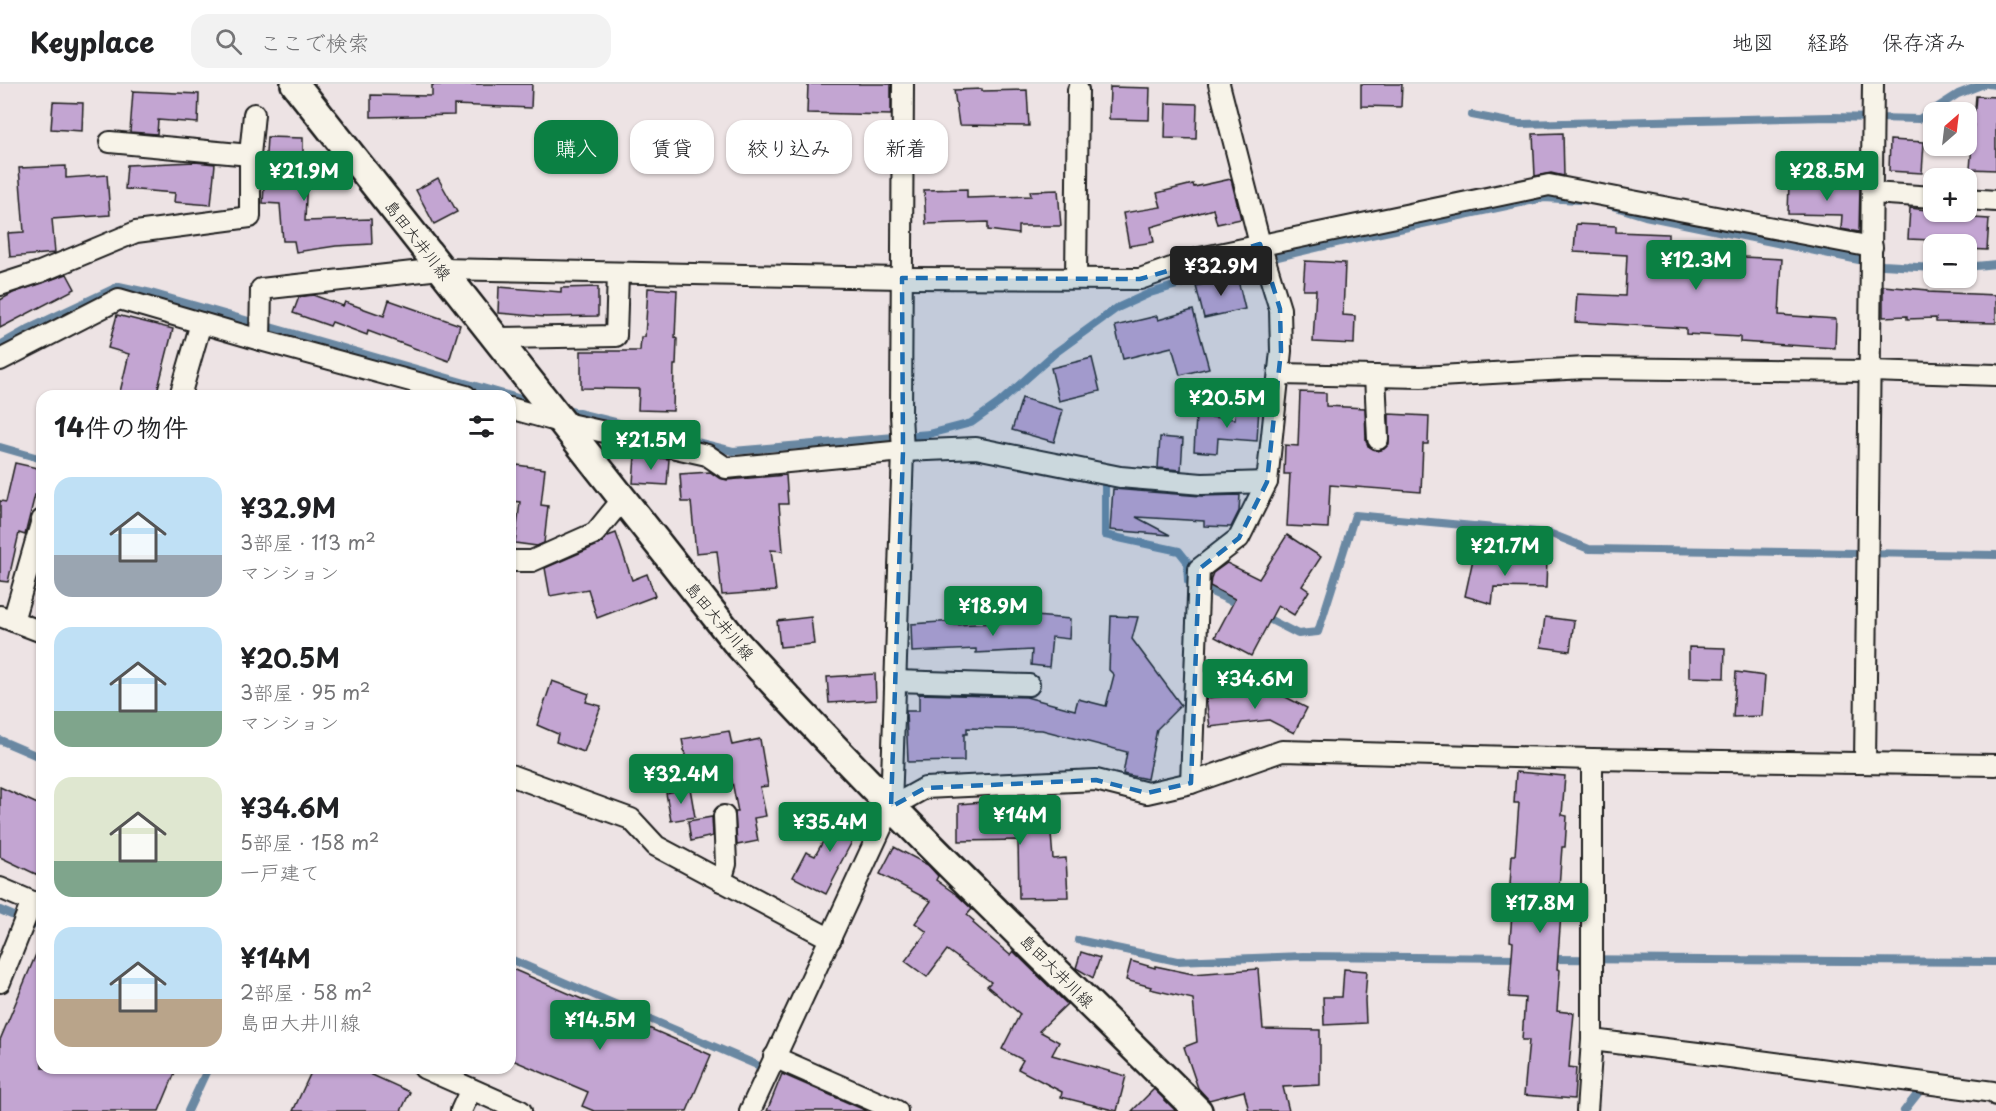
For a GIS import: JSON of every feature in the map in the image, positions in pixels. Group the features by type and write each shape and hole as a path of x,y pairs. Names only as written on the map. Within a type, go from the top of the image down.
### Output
{"main road":[{"name":"島田大井川線","path":"295,84 735,641 810,724 891,807 1198,1111"}],"street":[{"path":"750,1111 891,807 903,451 901,415 903,84"},
{"path":"1191,783 1199,569 1239,538 1267,482 1280,374 1280,309 1260,244 1219,84"},
{"path":"1865,763 1873,84"},
{"path":"1076,279 1078,90"},
{"path":"0,285 40,272 136,232 250,217 250,155 254,114"},
{"path":"110,142 250,155"},
{"path":"260,340 261,289 440,269 902,278 1140,279 1200,258 1260,244 1549,185 1872,247"},
{"path":"1872,193 1923,196"},
{"path":"1977,200 1996,201"},
{"path":"495,338 616,336 618,273"},
{"path":"0,360 119,299 443,390"},
{"path":"182,390 201,323"},
{"path":"1280,374 1421,376 1585,369 1870,371 1996,375"},
{"path":"1376,376 1378,439"},
{"path":"516,410 560,422 707,455 726,468 903,451 976,448 1120,477 1202,484 1267,482"},
{"path":"516,561 532,561 595,533 622,500"},
{"path":"36,537 7,619 36,630"},
{"path":"895,681 1029,685"},
{"path":"891,807 925,788 1096,780 1148,793 1191,783 1282,751 1592,759 1996,765"},
{"path":"1587,1111 1592,1040 1592,759"},
{"path":"516,777 631,819 656,846 831,939"},
{"path":"722,880 726,864 724,816"},
{"path":"0,888 36,904"},
{"path":"0,982 36,906"},
{"path":"1592,1040 1995,1090"},
{"path":"774,1057 897,1111"},
{"path":"437,1074 521,1111"},
{"path":"461,1111 471,1089"}],"highlighted area":[{"path":"1260,244 1280,309 1281,351 1267,482 1239,538 1199,569 1191,783 1147,793 1096,780 925,788 891,807 903,451 902,278 1140,279"}],"building":[{"path":"532,84 531,108 454,105 454,115 371,117 371,95 432,96 432,85"},
{"path":"808,84 891,84 891,115 807,113"},
{"path":"1361,84 1402,84 1401,107 1361,106"},
{"path":"1110,87 1150,88 1149,120 1109,119"},
{"path":"982,89 982,91 1027,90 1029,126 959,125 954,90"},
{"path":"133,91 199,94 198,123 158,120 157,134 130,132"},
{"path":"1976,96 1996,97 1996,170 1970,168 1971,156 1977,156"},
{"path":"53,102 83,103 82,131 51,129"},
{"path":"1166,103 1197,104 1196,139 1165,138"},
{"path":"1563,133 1564,176 1551,173 1535,176 1533,134"},
{"path":"267,137 303,138 303,174 307,174 305,221 371,219 372,244 296,252 294,241 283,241 280,204 263,203"},
{"path":"1890,140 1923,142 1922,173 1889,171"},
{"path":"195,162 215,164 211,205 174,202 175,193 125,189 127,165"},
{"path":"66,166 66,178 107,175 110,215 52,219 55,253 10,257 8,233 24,232 19,168"},
{"path":"438,178 457,212 434,224 416,190"},
{"path":"1231,179 1241,219 1217,224 1213,209 1151,227 1154,242 1129,246 1123,213 1161,207 1157,193 1193,184 1194,187"},
{"path":"1789,183 1860,185 1859,232 1841,229 1842,215 1788,214"},
{"path":"967,189 967,198 1031,196 1030,191 1058,190 1061,226 1018,226 1018,234 988,230 988,222 926,224 924,190"},
{"path":"1910,208 1923,210 1923,222 1977,222 1977,218 1989,219 1987,250 1977,250 1977,234 1923,234 1923,240 1908,239"},
{"path":"1576,224 1616,226 1616,232 1668,234 1668,243 1725,246 1724,256 1782,259 1779,315 1836,319 1835,348 1740,342 1740,337 1686,334 1686,328 1575,322 1577,294 1625,296 1627,255 1574,252"},
{"path":"1305,261 1345,263 1343,315 1355,316 1354,344 1313,342 1316,290 1303,290"},
{"path":"67,274 75,289 0,328 0,300 13,293"},
{"path":"1237,276 1245,309 1204,318 1196,286"},
{"path":"1883,286 1928,290 1928,292 1996,295 1996,323 1936,322 1936,318 1907,319 1907,316 1883,317"},
{"path":"499,287 561,292 561,288 598,287 598,316 545,317 498,313"},
{"path":"648,288 677,290 673,411 638,410 639,389 581,388 581,351 640,351 641,337 645,337"},
{"path":"313,295 343,306 345,302 384,316 389,300 460,325 449,361 368,331 367,335 332,322 330,326 293,313 299,297"},
{"path":"1193,310 1209,368 1180,375 1172,347 1123,359 1115,326 1157,316 1158,320"},
{"path":"117,315 173,329 158,390 120,390 129,354 108,348"},
{"path":"1092,358 1100,391 1059,401 1051,368"},
{"path":"1300,392 1326,393 1326,406 1365,408 1366,440 1368,446 1378,451 1389,444 1389,414 1429,416 1428,444 1423,444 1421,492 1330,485 1328,528 1287,526 1290,474 1284,474 1285,445 1298,446"},
{"path":"1022,398 1063,410 1054,442 1012,430"},
{"path":"1236,404 1259,406 1257,441 1218,438 1217,453 1194,451 1196,416 1235,419"},
{"path":"1160,437 1183,439 1181,470 1158,468"},
{"path":"635,456 669,459 667,485 633,483"},
{"path":"15,463 36,468 36,495 25,535 19,533 8,582 0,581 0,501 6,502"},
{"path":"516,465 545,469 541,505 548,506 544,543 537,546 516,543 520,502 516,502"},
{"path":"710,472 727,480 786,475 788,504 779,504 783,551 771,550 776,591 722,595 717,551 696,553 691,502 682,502 680,474"},
{"path":"1113,489 1201,496 1240,495 1239,511 1231,527 1204,526 1204,521 1136,517 1170,535 1110,530"},
{"path":"616,533 632,580 647,574 655,596 597,618 588,589 550,596 545,568 600,544 608,536"},
{"path":"1287,535 1321,557 1302,586 1309,591 1294,615 1278,605 1251,656 1215,637 1235,599 1210,586 1211,578 1213,573 1227,563 1259,579"},
{"path":"1511,557 1547,558 1546,588 1494,587 1492,604 1465,596 1473,559 1511,565"},
{"path":"1035,616 1070,619 1069,639 1052,637 1049,667 1031,665 1032,650 976,653 976,649 912,652 911,624 955,621 955,625 1034,621"},
{"path":"1111,616 1138,617 1132,639 1181,705 1157,729 1147,779 1123,774 1127,752 1042,730 967,728 967,734 964,734 964,761 908,762 906,711 919,711 919,694 1026,697 1075,710 1078,699 1106,706 1114,675 1109,670"},
{"path":"811,617 814,644 780,647 777,621"},
{"path":"1545,617 1574,621 1570,651 1541,647"},
{"path":"1689,647 1725,648 1724,678 1689,677"},
{"path":"1736,672 1765,676 1762,716 1733,717"},
{"path":"875,674 876,700 829,703 827,677"},
{"path":"552,681 589,694 586,702 601,706 584,752 556,742 558,734 537,725"},
{"path":"1274,691 1307,708 1294,733 1269,720 1210,727 1206,698"},
{"path":"729,731 732,745 760,739 768,786 760,787 766,816 754,818 758,841 737,845 735,812 738,812 730,771 689,777 682,739"},
{"path":"1516,772 1565,776 1562,815 1567,816 1565,847 1562,847 1557,914 1561,914 1557,1011 1574,1013 1569,1067 1576,1068 1574,1099 1524,1095 1529,1040 1522,1040 1525,998 1509,997 1514,886 1510,885 1519,803 1514,803"},
{"path":"0,787 36,803 36,874 0,857"},
{"path":"690,788 695,817 671,821 666,793"},
{"path":"994,801 995,814 1049,809 1053,859 1066,858 1068,897 1019,898 1018,840 959,841 959,804"},
{"path":"842,807 864,819 826,894 793,877 806,852 815,856"},
{"path":"712,817 713,836 691,841 688,821"},
{"path":"894,847 928,865 938,876 936,880 972,909 967,915 974,921 973,923 1010,955 1013,951 1067,1004 1039,1031 1059,1042 1052,1055 1126,1076 1117,1111 1061,1097 1062,1092 1018,1069 1023,1060 1002,1049 1020,1014 987,986 991,982 947,950 927,977 905,961 927,932 915,923 931,901 880,874"},
{"path":"1081,952 1100,958 1093,978 1076,968"},
{"path":"36,954 36,1074 174,1074 159,1111 0,1111 0,1040"},
{"path":"1131,961 1155,968 1155,966 1193,974 1258,969 1263,1029 1320,1030 1320,1085 1283,1087 1289,1111 1249,1111 1244,1091 1209,1100 1198,1088 1184,1047 1197,1042 1193,999 1150,989 1151,987 1126,980"},
{"path":"1344,969 1367,971 1366,1023 1324,1025 1323,997 1342,997"},
{"path":"516,971 711,1055 687,1111 594,1111 582,1106 588,1092 516,1062"},
{"path":"310,1074 370,1074 410,1092 401,1111 293,1111"},
{"path":"782,1074 867,1111 767,1111"},
{"path":"1154,1089 1176,1111 1132,1111"}],"waterway":[{"path":"1472,115 1519,124 1832,117 1919,119 1958,94 1984,84"},
{"path":"1988,84 1996,85"},
{"path":"562,409 733,451 929,434 971,423 999,403 1055,353 1117,308 1150,293 1245,265 1357,238 1544,198 1580,200"},
{"path":"1609,205 1645,216 1883,265 1923,267"},
{"path":"1977,266 1996,264"},
{"path":"0,345 30,328 119,286 151,293 490,390"},
{"path":"516,398 535,403"},
{"path":"0,447 36,457"},
{"path":"1105,483 1105,535 1179,551 1187,561 1188,581 1242,606"},
{"path":"1263,616 1298,634 1318,632 1355,515 1549,533 1589,549 1996,555"},
{"path":"0,740 36,755"},
{"path":"0,910 36,925"},
{"path":"1078,940 1177,961 1303,956 1521,958"},
{"path":"1548,959 1996,962"},
{"path":"516,962 757,1065"},
{"path":"188,1111 205,1074"},
{"path":"1904,1111 1923,1087 1926,1087"}]}
